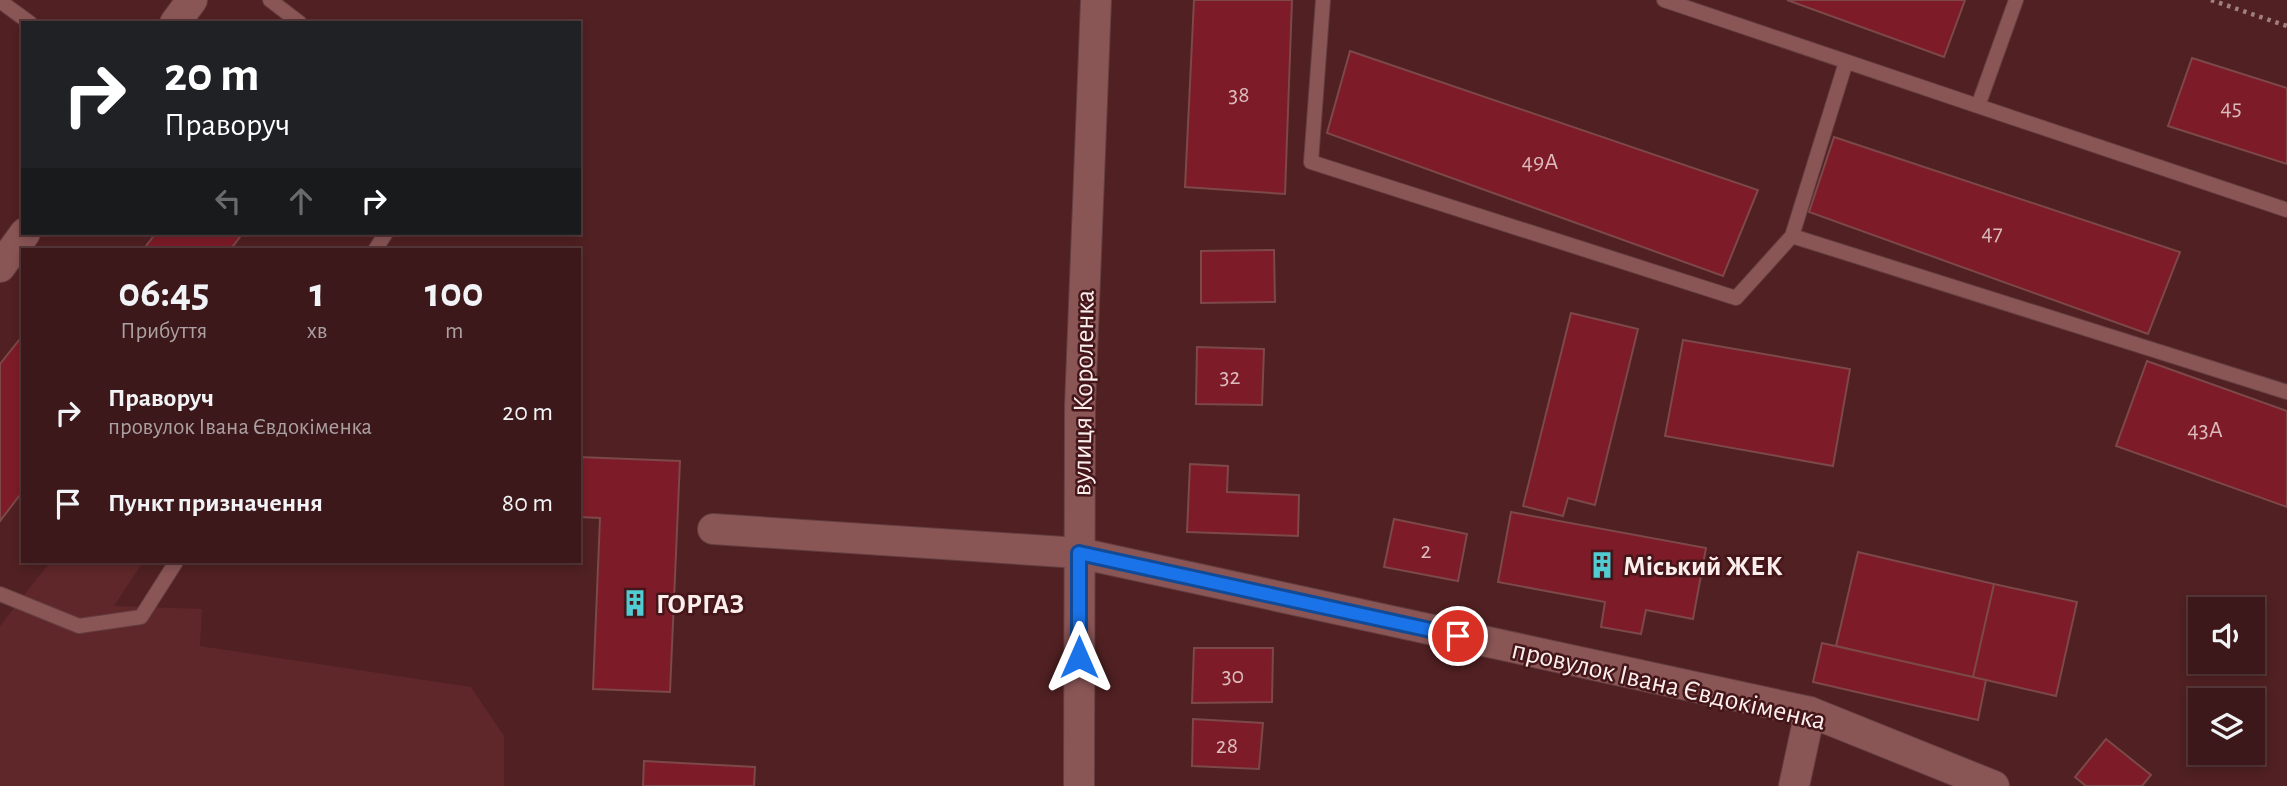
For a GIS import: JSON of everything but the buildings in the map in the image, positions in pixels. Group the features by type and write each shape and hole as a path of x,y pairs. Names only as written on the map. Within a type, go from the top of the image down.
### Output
{"street":[{"path":"176,21 192,0"},
{"name":"вулиця Короленка","path":"1079,786 1080,406 1096,0"},
{"path":"0,267 24,235"},
{"name":"провулок Івана Євдокіменка","path":"713,529 1079,553 1810,712 1994,786"},
{"path":"1794,786 1810,712"}],"lane":[{"path":"270,0 297,21"},
{"path":"1323,0 1311,162 1736,298 1792,236 1846,62"},
{"path":"1664,0 2287,210"},
{"path":"1978,106 2016,0"},
{"path":"0,1 27,21"},
{"path":"1792,236 2287,392"},
{"path":"0,594 79,626 141,617 175,563"}],"path":[{"path":"2211,0 2287,26"}],"shaded area":[{"path":"49,563 142,563 114,606 202,609 200,646 471,687 504,736 504,786 0,786 0,626"}],"place":[{"name":"Міський ЖЕК","path":"1602,565"},
{"name":"ГОРГАЗ","path":"635,603"}],"route":[{"path":"1079,657 1079,553 1458,636"}]}
